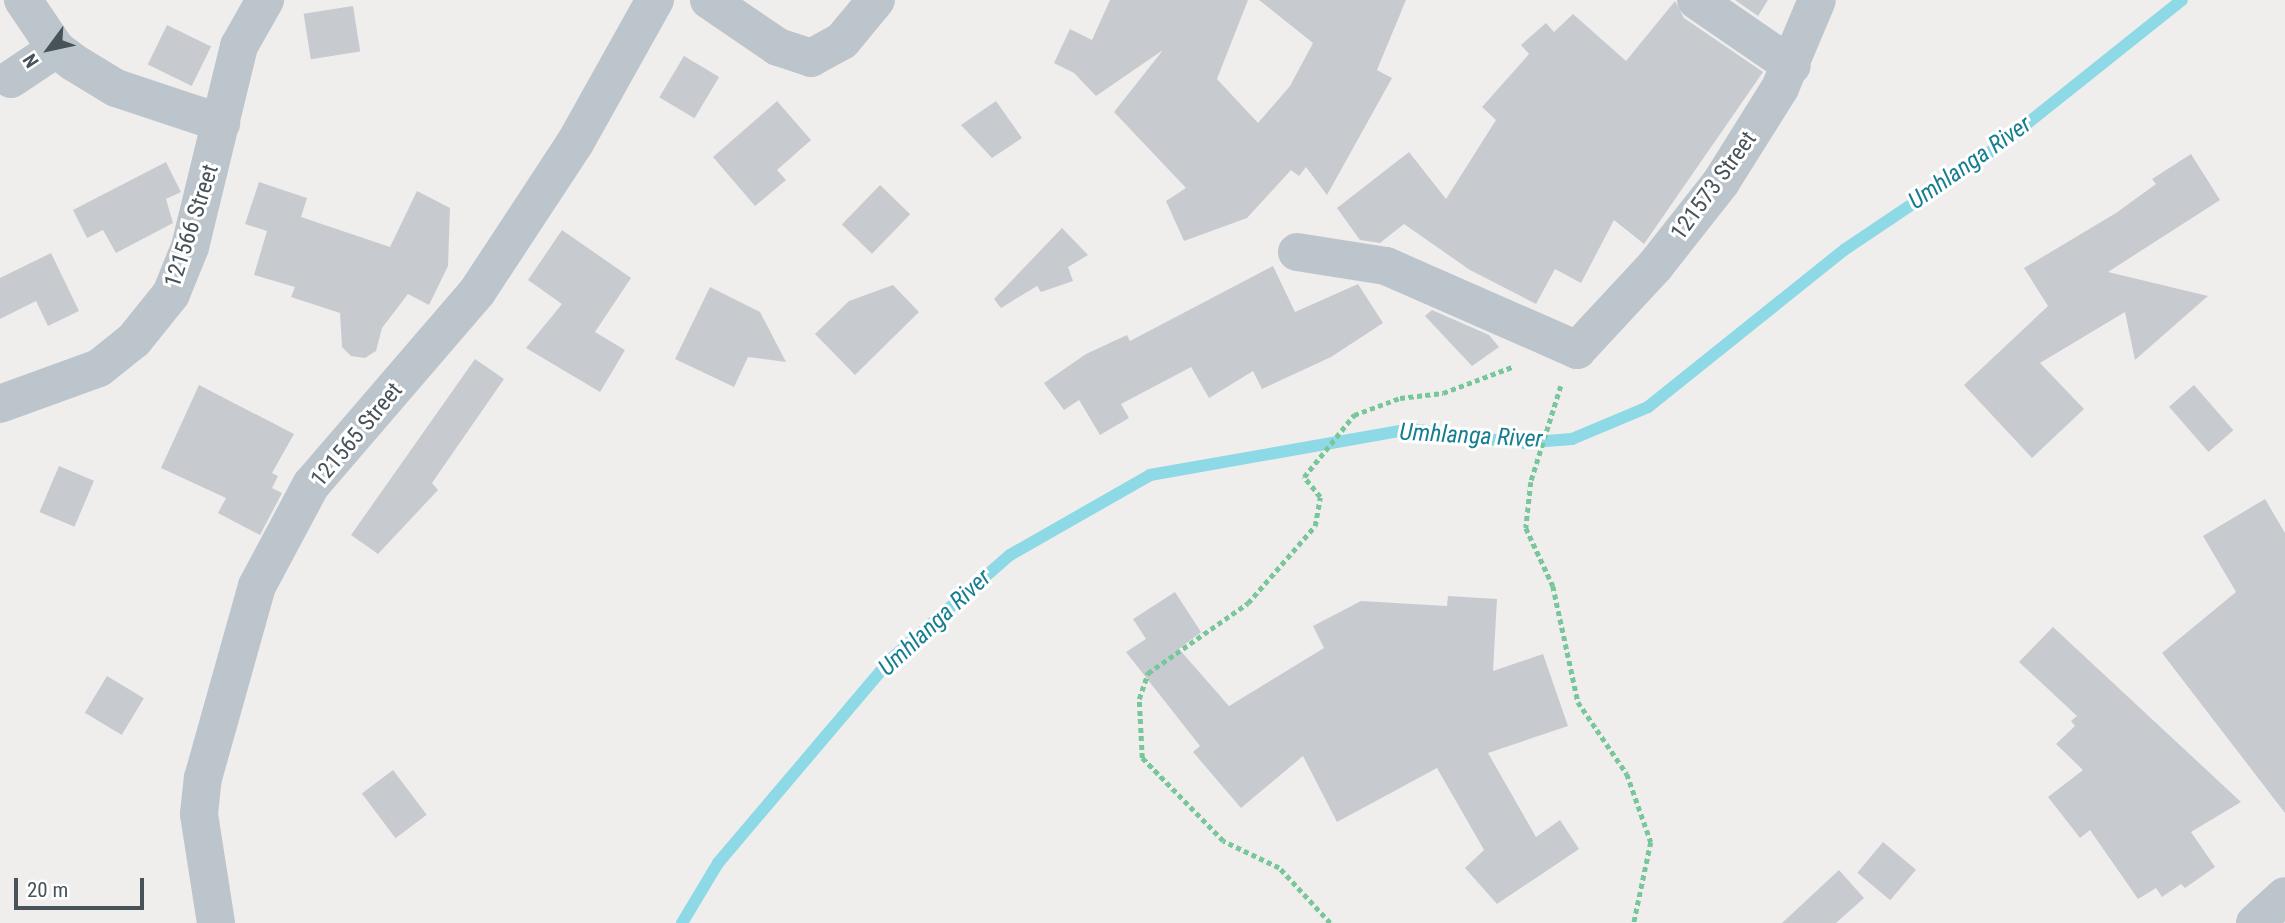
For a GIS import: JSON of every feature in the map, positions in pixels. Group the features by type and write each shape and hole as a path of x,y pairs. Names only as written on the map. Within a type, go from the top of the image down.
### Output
{"street":[{"path":"23,0 56,49 116,88 221,123"},
{"name":"121566 Street","path":"0,404 99,368 154,317 171,294 190,247 239,46 265,0"},
{"name":"121565 Street","path":"216,923 200,827 203,778 257,586 311,485 477,292 575,143 655,0"},
{"path":"709,0 778,47 811,58 842,41 876,0"},
{"path":"1696,0 1792,66"},
{"name":"121573 Street","path":"1577,350 1655,266 1721,182 1792,66 1817,0"},
{"path":"11,79 56,49"},
{"path":"1297,252 1386,266 1577,350"},
{"path":"2255,923 2285,896"}],"path":[{"path":"1330,923 1279,868 1223,841 1142,758 1139,699 1148,673 1248,603 1315,526 1320,497 1304,477 1354,415 1577,350"},
{"path":"1555,398 1531,482 1526,528 1553,586 1578,702 1627,774 1651,842 1634,923"}],"building":[{"path":"1110,0 1248,0 1217,79 1258,123 1290,86 1313,43 1259,0 1406,0 1377,70 1392,78 1327,195 1306,167 1299,176 1291,170 1247,218 1184,241 1166,201 1186,188 1114,112 1163,50 1096,96 1074,73 1054,63 1070,29 1092,40"},
{"path":"1735,0 1768,0 1758,16"},
{"path":"1675,1 1684,18 1763,72 1644,244 1614,220 1581,283 1555,269 1536,304 1470,270 1404,224 1380,243 1360,240 1337,208 1409,152 1446,199 1496,120 1482,107 1529,54 1521,45 1546,23 1554,32 1573,14 1626,61"},
{"path":"353,6 360,51 311,59 304,14"},
{"path":"167,25 211,46 192,86 148,65"},
{"path":"684,56 719,77 694,118 659,97"},
{"path":"777,101 811,140 777,170 786,180 755,206 713,157"},
{"path":"996,101 1022,138 992,158 961,125"},
{"path":"2191,154 2220,200 2108,272 2208,296 2135,360 2125,312 2040,363 2084,409 2032,458 1964,385 2048,306 2024,268 2116,213 2156,184 2152,179"},
{"path":"166,162 181,192 166,199 173,223 116,253 103,230 87,238 73,210"},
{"path":"259,182 307,198 301,217 390,247 417,191 450,208 448,266 429,305 408,294 382,328 376,351 365,358 351,356 342,347 340,313 291,297 295,287 254,275 267,231 245,224"},
{"path":"880,185 910,214 872,254 842,225"},
{"path":"1062,228 1088,255 1068,267 1073,281 1041,292 1037,286 1001,308 994,299"},
{"path":"562,230 631,278 595,332 625,350 600,392 526,348 562,304 528,280"},
{"path":"51,253 79,311 48,326 36,301 0,319 0,278"},
{"path":"1273,266 1295,312 1358,284 1383,323 1331,357 1262,389 1253,371 1209,398 1191,367 1121,404 1129,418 1100,435 1079,400 1064,410 1044,383 1086,354 1127,335 1130,341"},
{"path":"893,285 919,312 855,375 815,334 849,301"},
{"path":"710,287 760,312 786,362 748,357 734,387 675,359"},
{"path":"1432,310 1489,335 1499,347 1472,366 1425,316"},
{"path":"475,359 504,379 432,483 438,490 378,554 351,535"},
{"path":"199,385 294,434 272,473 278,476 272,488 282,493 260,535 218,513 226,498 161,468"},
{"path":"2194,385 2233,430 2208,452 2169,407"},
{"path":"59,466 94,481 74,527 39,512"},
{"path":"2265,499 2285,533 2285,813 2162,653 2236,592 2203,536"},
{"path":"1175,592 1201,632 1179,649 1229,706 1324,648 1313,626 1361,601 1447,606 1448,596 1497,599 1493,671 1543,654 1568,726 1488,753 1536,837 1560,820 1579,849 1497,904 1465,868 1484,850 1437,768 1337,822 1303,756 1241,808 1193,752 1200,746 1126,652 1146,639 1133,619"},
{"path":"2053,627 2241,802 2191,832 2215,867 2185,888 2181,884 2162,897 2156,888 2138,899 2090,830 2080,838 2048,797 2083,770 2056,744 2075,726 2071,721 2077,716 2019,662"},
{"path":"107,676 144,698 122,735 85,713"},
{"path":"393,770 427,815 396,838 362,793"},
{"path":"1883,842 1916,870 1890,900 1857,873"},
{"path":"1839,870 1864,898 1836,923 1782,923"}],"waterway":[{"name":"Umhlanga River","path":"682,923 718,863 891,659 1010,555 1150,475 1410,429 1520,443 1572,439 1648,407 1844,250 1999,146 2182,0"}]}
